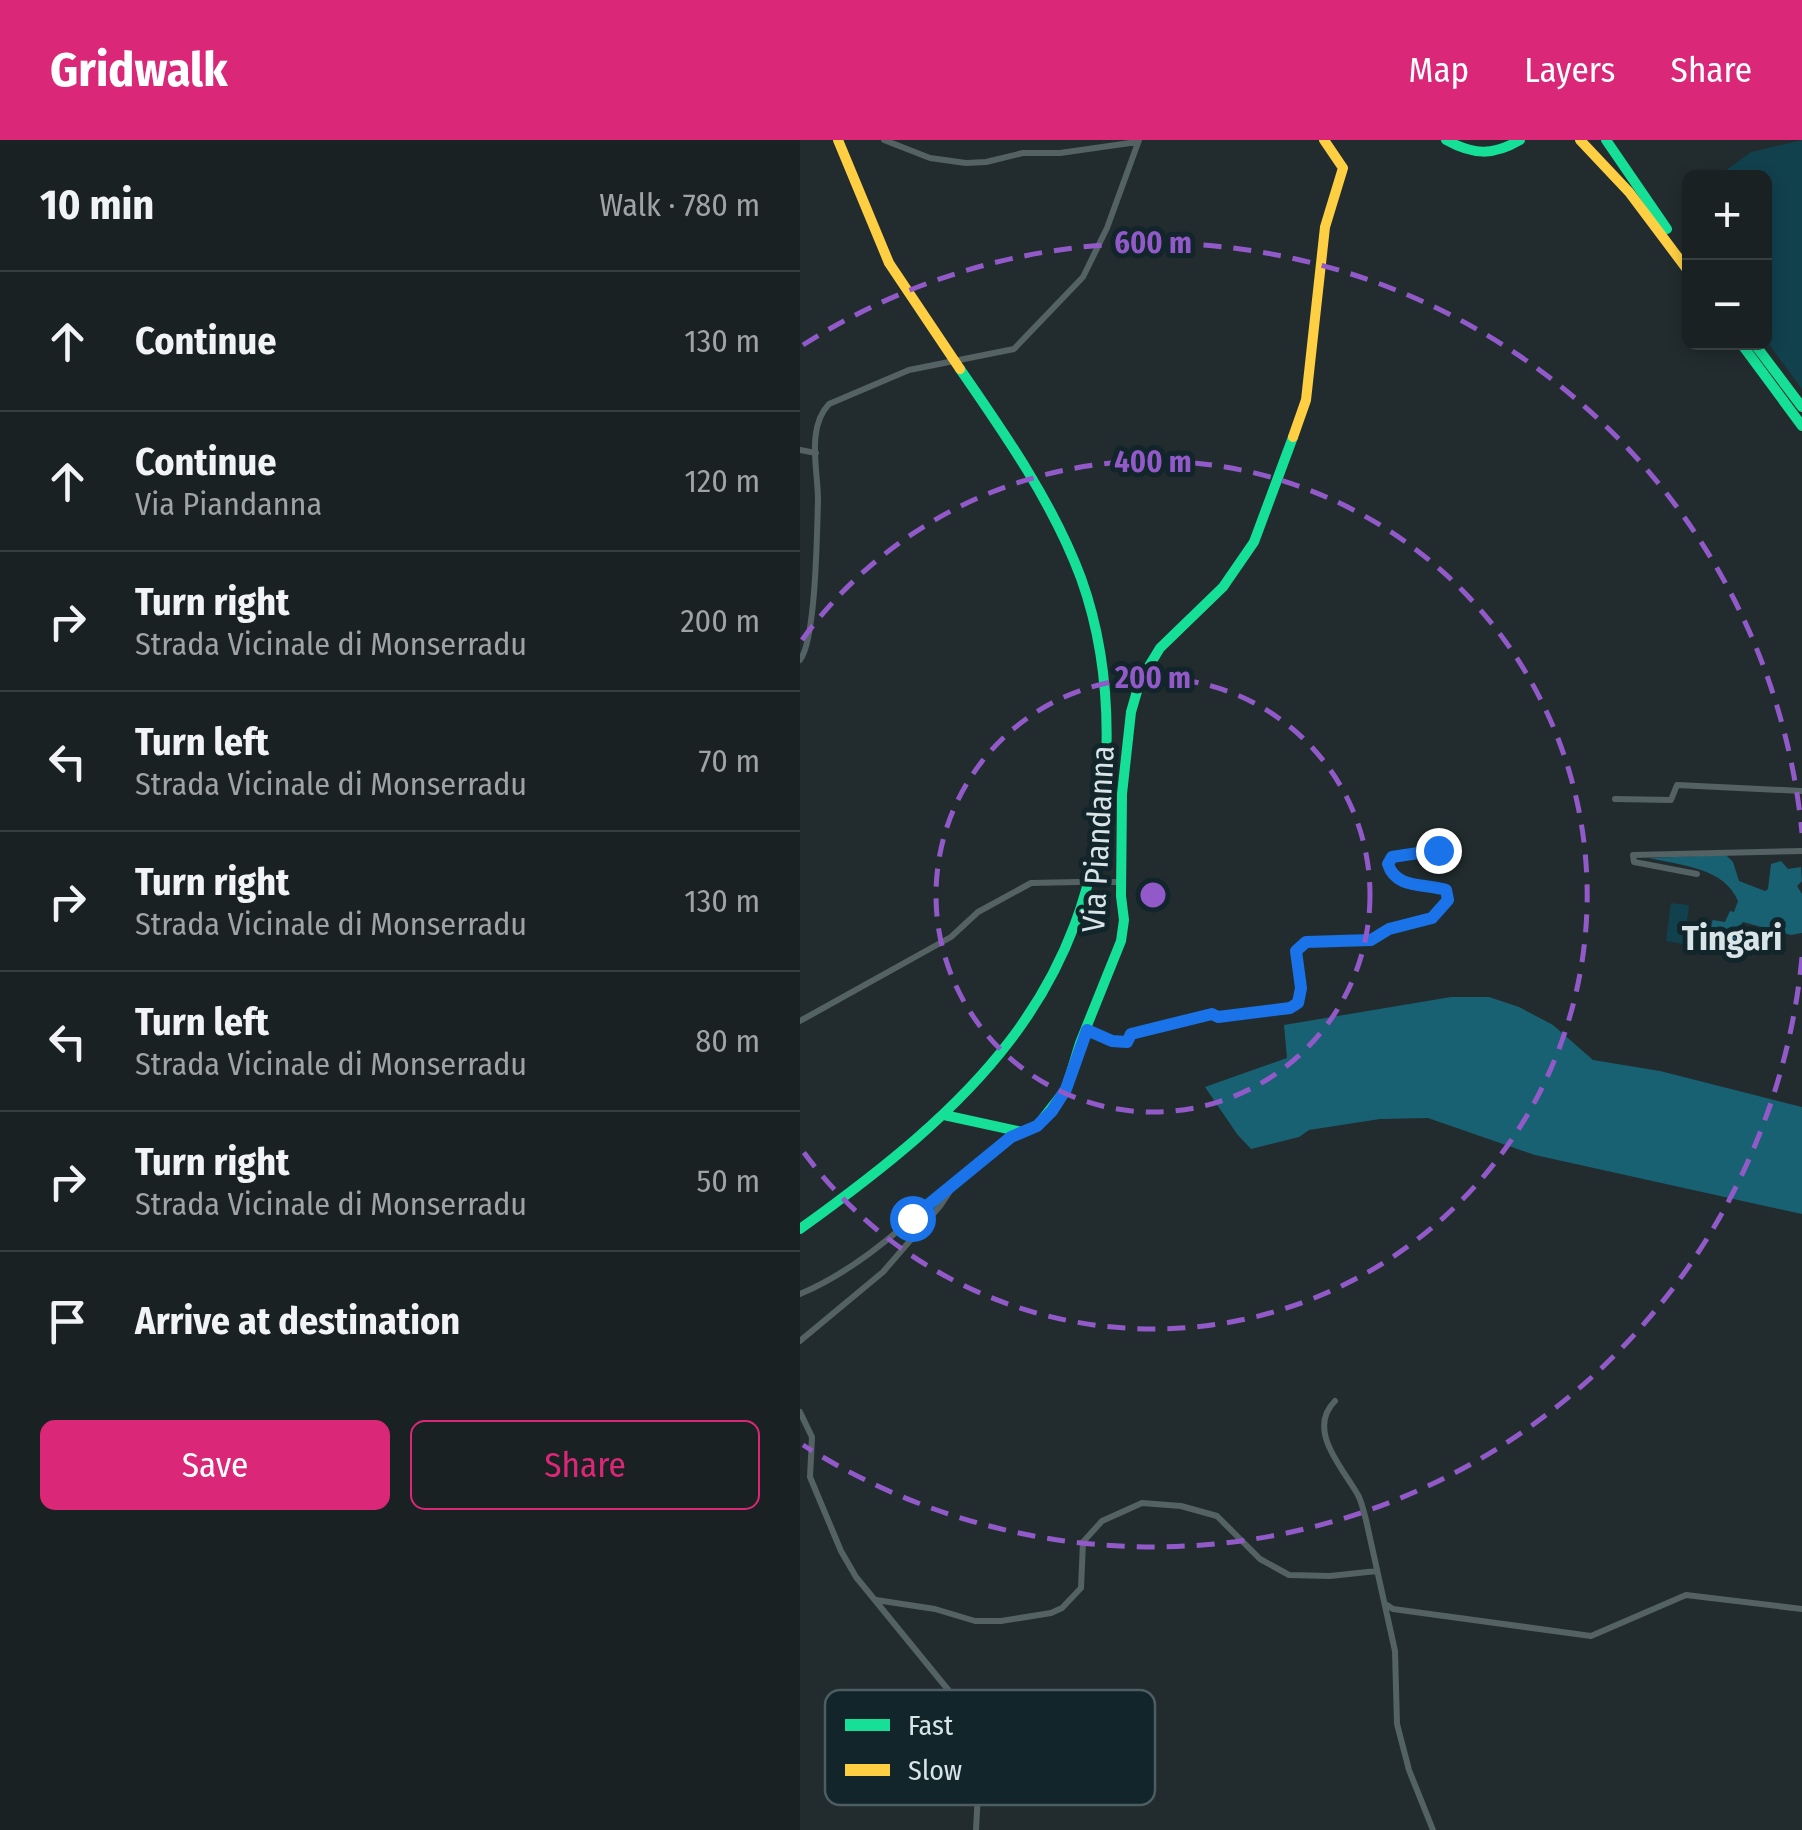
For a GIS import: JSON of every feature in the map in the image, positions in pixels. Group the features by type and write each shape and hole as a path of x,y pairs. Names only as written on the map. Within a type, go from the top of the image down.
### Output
{"main road":[{"path":"800,1228 856,1190 944,1116 1007,1045 1043,994 1075,930 1089,883 1103,812 1108,697 1084,586 1068,548 1034,484 896,277 871,226 838,140"},
{"name":"Via Piandanna","path":"1022,1132 1037,1126 1066,1089 1121,941 1122,794 1131,712 1140,681 1160,648 1223,586 1248,551 1299,426 1306,400 1325,227 1343,168 1324,140"},
{"path":"1446,140 1471,154 1488,156 1517,140"},
{"path":"1572,140 1628,192"},
{"path":"1580,140 1628,192 1682,262"},
{"path":"1590,140 1668,229"},
{"path":"1606,140 1682,249"},
{"path":"1746,350 1802,426"},
{"path":"1759,350 1802,407"},
{"path":"944,1116 1022,1132"}],"street":[{"path":"800,660 806,653 813,598 818,499 816,426 829,404 909,370 1014,349 1083,276 1107,228 1138,141 966,162 930,158 884,140"},
{"path":"800,450 816,453"},
{"path":"1615,799 1671,800 1677,786 1802,792"},
{"path":"1087,1030 1112,1041 1127,1042 1131,1034 1212,1014 1218,1017 1290,1008 1298,1003 1301,988 1296,951 1306,942 1371,940 1389,929 1432,918 1442,909 1448,900 1446,890 1401,882 1390,873 1388,864 1392,857 1438,850"},
{"path":"1697,874 1634,862 1633,855 1802,851"},
{"path":"800,1022 952,936 978,912 1031,883 1078,882"},
{"path":"1102,882 1121,882"},
{"path":"800,1294 830,1281 875,1249 1022,1132"},
{"path":"800,1341 883,1272 940,1206 955,1182"},
{"path":"1335,1401 1326,1416 1326,1440 1330,1454 1361,1500 1395,1650 1397,1724 1409,1770 1434,1830"},
{"path":"800,1412 812,1437 810,1477 841,1551 949,1690"},
{"path":"876,1600 935,1608 975,1621 1052,1613 1081,1588 1084,1542 1102,1521 1142,1503 1181,1506 1217,1516 1260,1559 1290,1575 1376,1571"},
{"path":"1386,1604 1393,1609 1464,1621 1591,1636 1686,1595 1802,1609"},
{"path":"976,1830 977,1805"}],"shaded area":[{"path":"1802,140 1802,389 1772,348 1772,170 1727,170 1751,152"},
{"path":"1726,855 1733,862 1739,881 1765,891 1771,864 1781,861 1788,869 1801,867 1802,881 1797,886 1802,894 1802,933 1791,935 1743,922 1734,950 1727,948 1722,937 1711,948 1704,945 1702,940 1713,920 1725,922 1730,911 1734,912 1738,901 1732,890 1700,870 1649,858"},
{"path":"1671,903 1689,905 1684,944 1666,941"},
{"path":"1451,997 1489,997 1519,1007 1553,1025 1593,1060 1660,1071 1802,1107 1802,1214 1535,1155 1428,1118 1380,1119 1309,1130 1299,1137 1251,1149 1205,1087 1287,1058 1284,1025"}],"traffic: fast":[{"path":"1446,140 1483,152 1520,140"},
{"path":"1606,140 1667,229"},
{"path":"1746,350 1802,426"},
{"path":"1759,350 1802,407"},
{"path":"800,1229 916,1138 966,1091 1010,1041 1046,986 1075,925 1094,856 1105,779 1107,728 1104,677 1089,602 1070,550 1042,496 960,369"},
{"path":"944,1115 1022,1132 1037,1126 1066,1089 1121,941 1122,794 1131,712 1140,681 1160,648 1223,587 1254,542 1293,437"}],"traffic: slow":[{"path":"838,140 889,263 960,369"},
{"path":"1293,437 1306,400 1325,227 1343,168 1324,140"},
{"path":"1580,140 1629,192 1682,263"}],"district":[{"name":"Tingari","path":"1732,938"}],"route":[{"path":"912,1218 1011,1137 1037,1126 1052,1111 1066,1089 1087,1030 1112,1041 1127,1042 1131,1034 1212,1014 1218,1017 1290,1008 1298,1003 1301,988 1296,951 1306,942 1371,940 1389,929 1432,918 1442,909 1448,900 1446,890 1401,882 1390,873 1388,864 1392,857 1438,850"}]}
